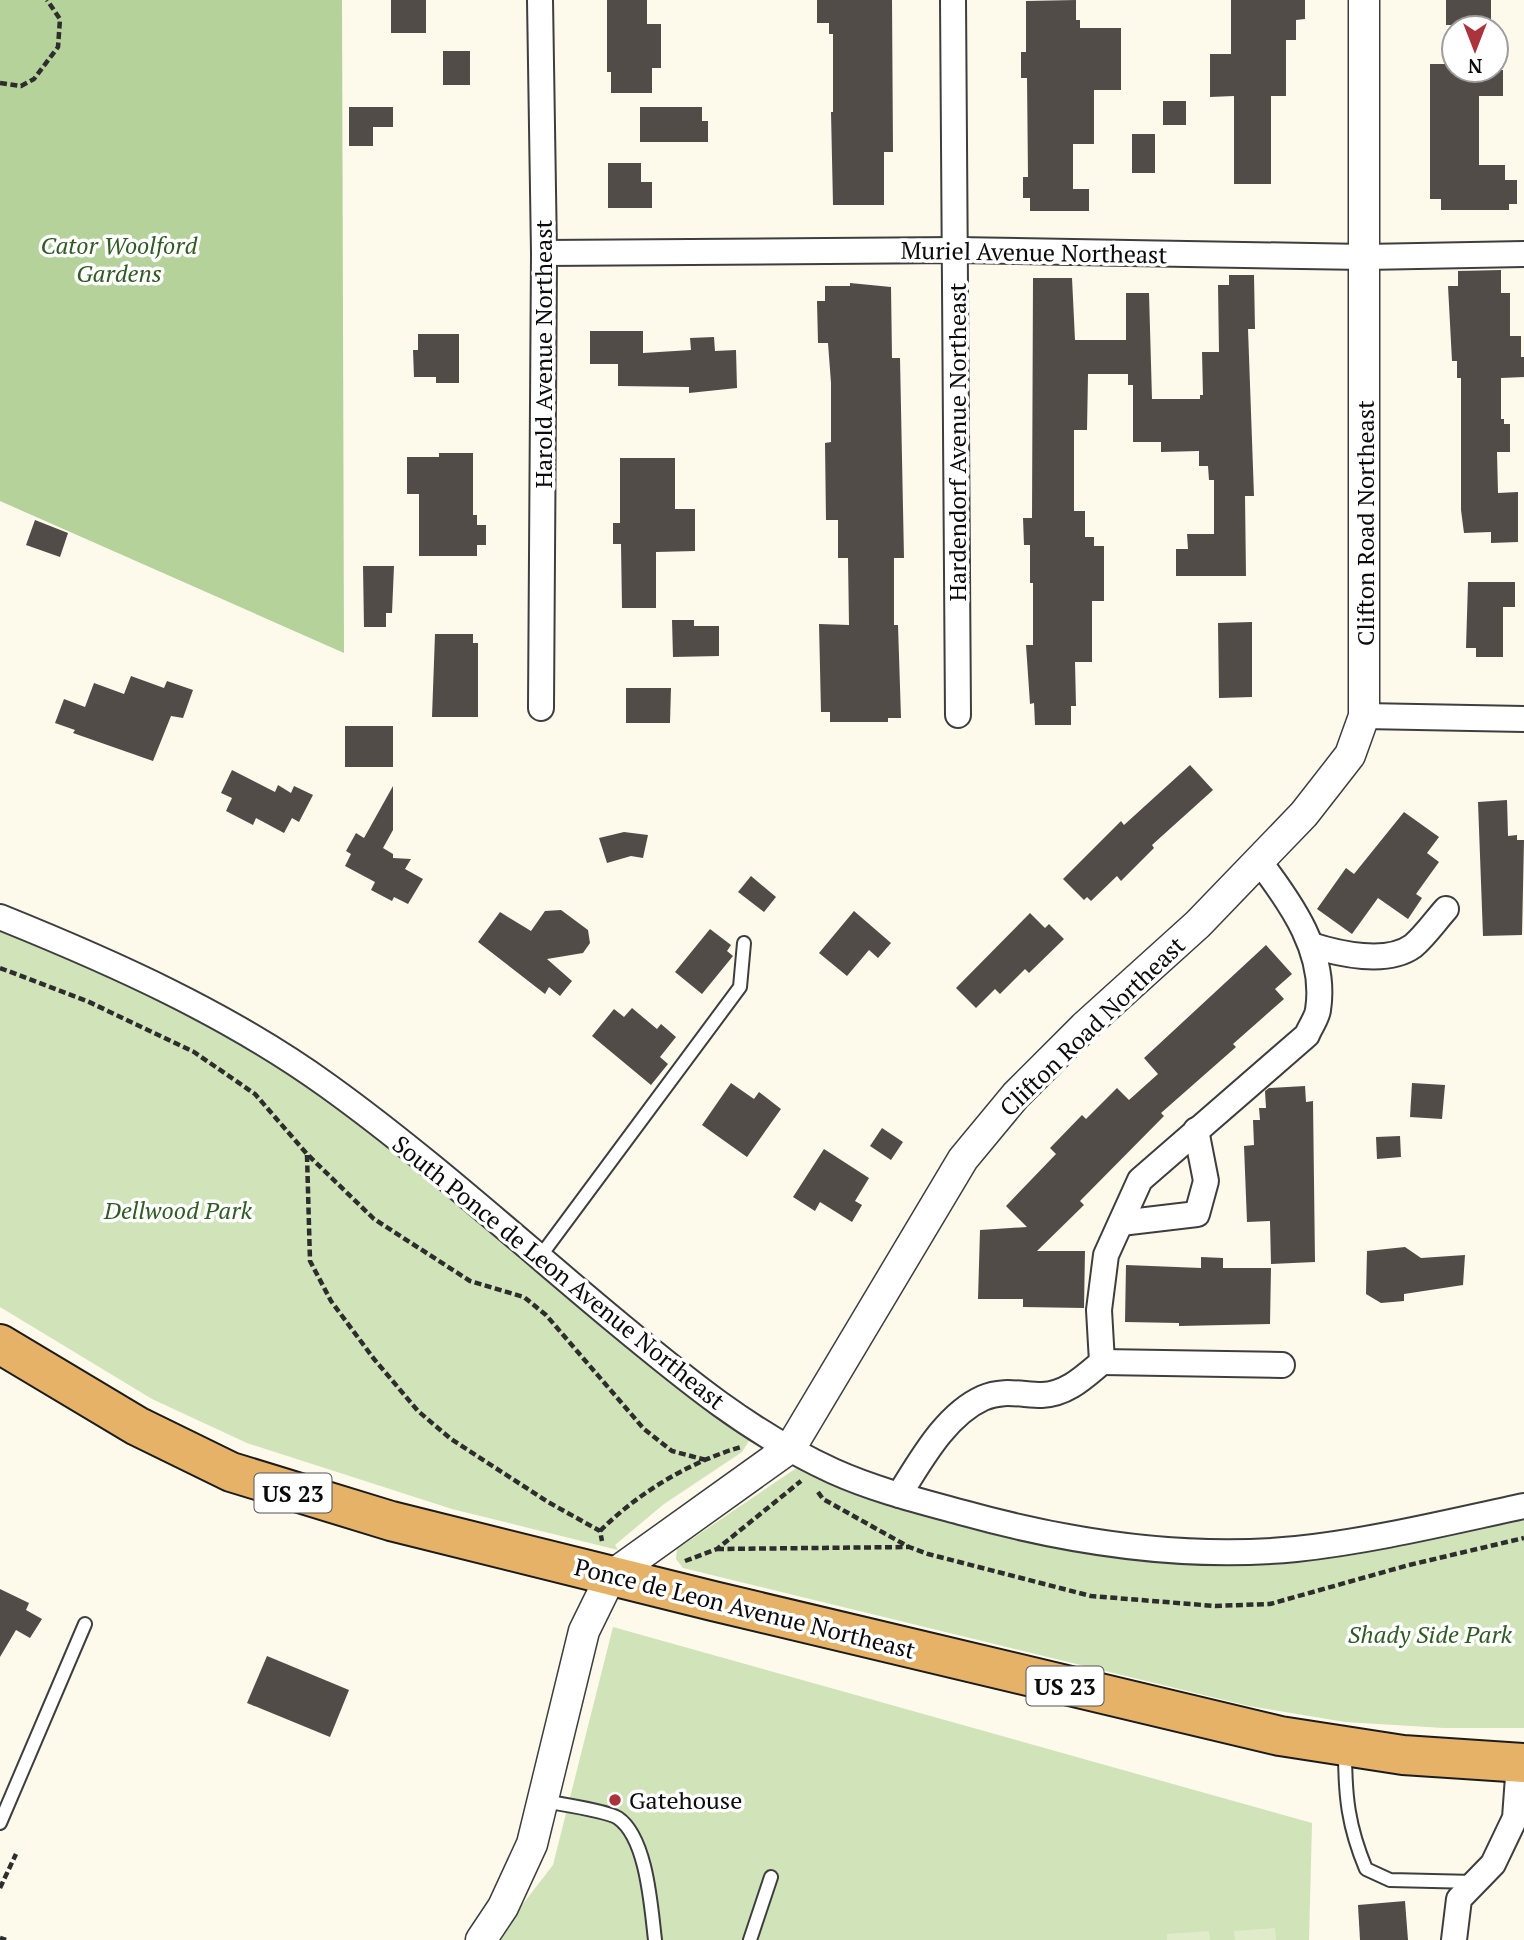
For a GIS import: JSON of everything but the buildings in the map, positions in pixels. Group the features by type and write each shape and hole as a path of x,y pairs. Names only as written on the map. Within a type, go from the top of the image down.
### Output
{"highway":[{"name":"Ponce de Leon Avenue Northeast","path":"0,1344 137,1426 231,1472 391,1521 607,1559 1227,1724 1403,1755 1522,1763"}],"street":[{"name":"Harold Avenue Northeast","path":"540,0 544,253 541,708"},
{"name":"Hardendorf Avenue Northeast","path":"953,0 958,715"},
{"name":"Clifton Road Northeast","path":"481,1940 509,1894 532,1844 584,1631 607,1559 791,1447 963,1159 1026,1085 1084,1027 1198,924 1304,814 1350,755 1364,716 1364,0"},
{"name":"Muriel Avenue Northeast","path":"544,253 956,250 1366,257 1524,254"},
{"path":"1364,716 1524,719"},
{"path":"1102,1362 1100,1296 1106,1255 1140,1180 1307,1035 1318,1011 1311,945 1293,907 1259,860"},
{"path":"1311,945 1343,955 1378,956 1411,947 1446,909"},
{"name":"South Ponce de Leon Avenue Northeast","path":"0,917 212,1012 327,1085 438,1172 710,1399 834,1471 899,1495 1005,1525 1104,1546 1215,1553 1297,1549 1524,1506"},
{"path":"1121,1223 1197,1214 1206,1181 1196,1130"},
{"path":"899,1495 938,1433 982,1398 1016,1391 1043,1395 1071,1388 1102,1362 1282,1365"},
{"path":"1454,1940 1459,1899 1493,1864 1515,1818 1522,1763"}],"lane":[{"path":"539,1258 740,986 744,943"},
{"path":"0,1823 85,1624"},
{"path":"1345,1746 1345,1797 1352,1836 1366,1868 1390,1880 1475,1882"},
{"path":"544,1801 617,1817 635,1839 650,1894 655,1940"},
{"path":"750,1940 771,1877"}],"path":[{"path":"0,83 21,86 34,79 58,47 60,19 47,0"},
{"path":"0,968 88,1001 194,1052 255,1094 307,1154 374,1219 470,1281 524,1297 546,1315 643,1429 672,1451 706,1460"},
{"path":"307,1154 310,1261 331,1301 374,1360 418,1411 451,1439 548,1502 600,1531 607,1559"},
{"path":"600,1531 650,1490 706,1460 752,1444"},
{"path":"685,1561 717,1549 808,1475"},
{"path":"717,1549 909,1547"},
{"path":"0,1888 16,1854"},
{"path":"0,1938 6,1940"}],"green space":[{"name":"Cator Woolford Gardens","path":"0,0 342,0 344,653 0,501"},
{"name":"Dellwood Park","path":"0,926 239,1035 411,1163 752,1436 742,1452 664,1504 615,1545 618,1550 452,1509 247,1443 152,1399 0,1307"},
{"name":"Shady Side Park","path":"806,1465 856,1491 916,1513 972,1529 1028,1543 1144,1560 1260,1564 1342,1557 1524,1516 1524,1728 1444,1728 1345,1722 1249,1706 683,1568 676,1559 677,1549 795,1469"},
{"path":"613,1627 1312,1823 1309,1940 495,1940 553,1865"},
{"path":"1275,1928 1276,1940 1235,1940 1234,1931"},
{"path":"1209,1931 1210,1940 1167,1940 1167,1934"}],"place":[{"name":"Gatehouse","path":"615,1800"}]}
